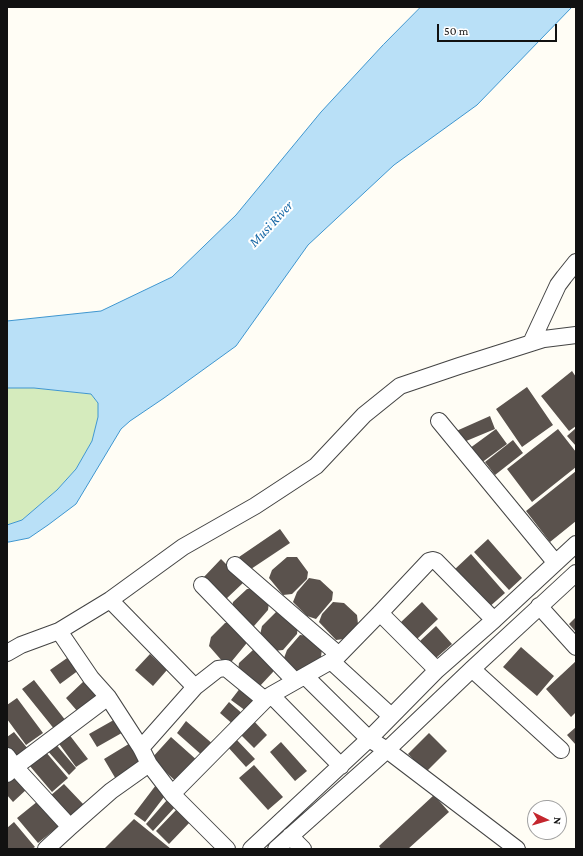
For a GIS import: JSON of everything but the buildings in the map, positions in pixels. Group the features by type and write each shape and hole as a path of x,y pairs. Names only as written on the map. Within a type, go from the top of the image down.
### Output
{"street":[{"path":"531,343 558,285 576,262"},
{"path":"7,653 21,645 59,631 110,600 183,547 255,506 316,466 364,415 400,386 544,339 576,335"},
{"path":"439,422 555,562"},
{"path":"251,849 370,739 437,670 494,620 576,544"},
{"path":"172,794 268,698 335,658 429,561 436,561 494,620"},
{"path":"235,565 335,658 391,716"},
{"path":"276,849 387,750 539,606 576,573"},
{"path":"202,585 300,679 370,739 387,750 517,849"},
{"path":"110,600 195,687"},
{"path":"539,606 576,647"},
{"path":"380,613 437,670"},
{"path":"59,631 92,678 108,697 141,748 149,764 172,794 227,849"},
{"path":"141,748 195,687 218,669 226,668 268,698 341,766"},
{"path":"472,669 561,750"},
{"path":"70,826 10,765 108,697"},
{"path":"46,849 111,791 149,764"},
{"path":"290,836 303,849"}],"green space":[{"path":"7,388 34,388 91,394 98,403 98,417 92,441 76,469 57,490 22,520 7,525"}],"water":[{"name":"Musi River","path":"421,7 572,7 477,105 394,165 308,245 236,346 130,421 121,429 76,504 29,538 7,542 7,525 22,520 57,490 76,469 92,441 98,417 98,403 91,394 34,388 7,388 7,321 101,311 172,277 236,215 321,112 383,45"}]}
